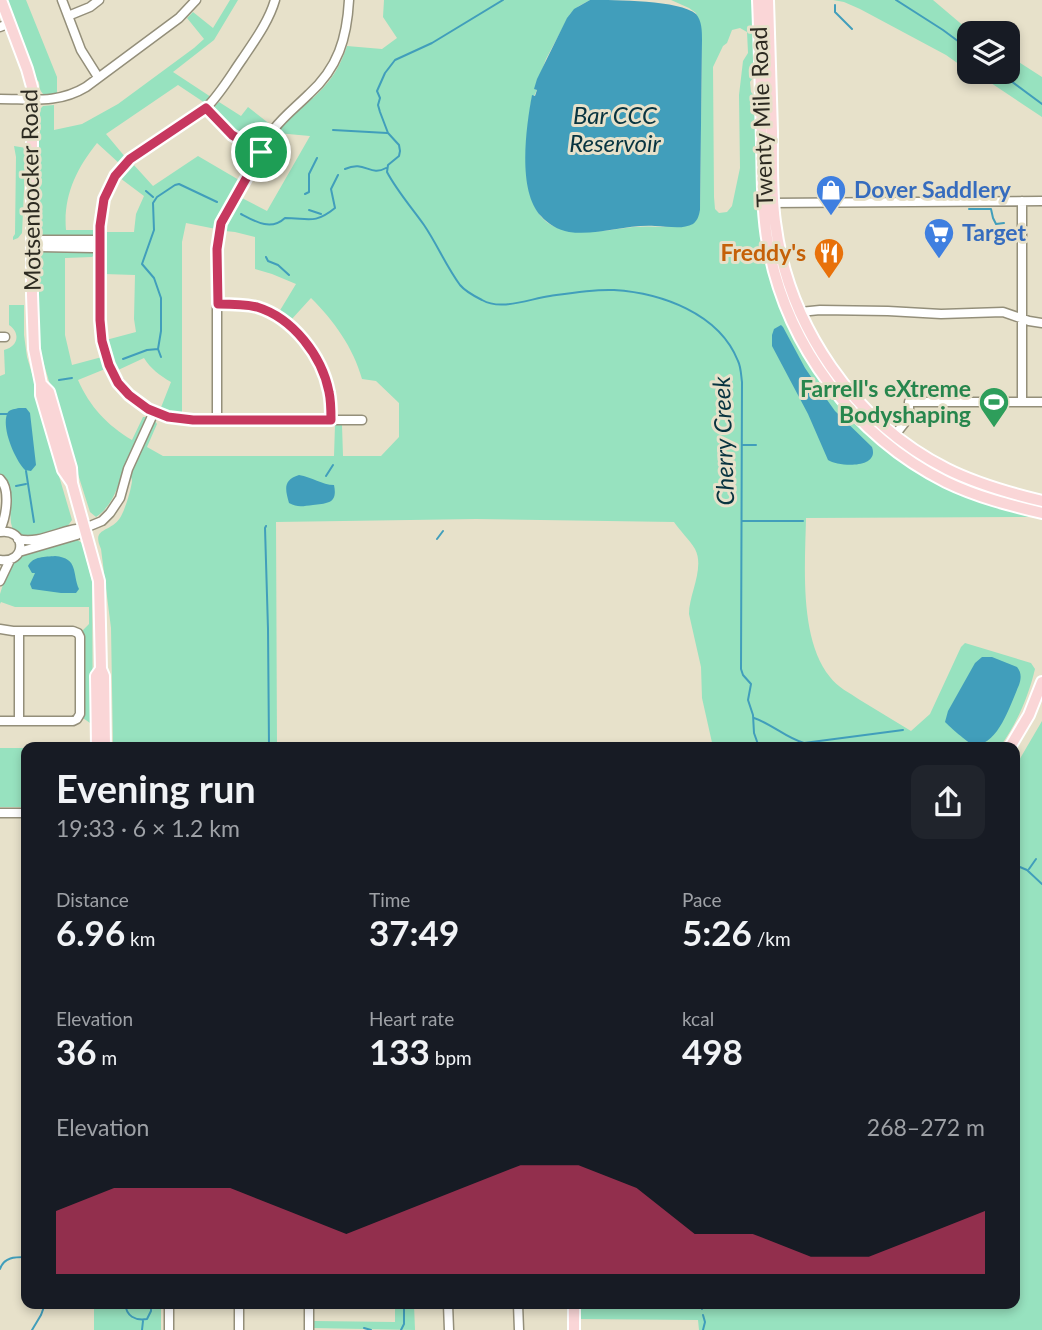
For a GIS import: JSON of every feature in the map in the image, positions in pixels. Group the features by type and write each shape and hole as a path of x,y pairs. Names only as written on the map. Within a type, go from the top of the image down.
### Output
{"main road":[{"name":"Motsenbocker Road","path":"1,0 5,25 30,79 33,100 32,244 35,358 41,395 63,470 72,483 96,566 104,676 104,742"},
{"name":"Twenty Mile Road","path":"763,4 769,203 765,228 782,298 800,339 845,404 890,446 941,479 996,502 1042,513"},
{"name":"Twenty Mile Road","path":"769,203 800,312 817,345 856,399 895,435 932,460 958,474 1001,491 1042,501"},
{"path":"771,257 776,262 791,308 800,312"},
{"path":"845,404 855,408 886,436 890,438 895,435"},
{"name":"Motsenbocker Road","path":"97,742 96,676 102,668"},
{"path":"1013,742 1030,715 1042,682"},
{"path":"573,1309 574,1330"}],"street":[{"path":"62,0 83,55 99,77"},
{"path":"68,16 99,0"},
{"path":"0,99 60,99 70,96 179,18 196,0"},
{"path":"275,0 268,19 228,82 206,108 134,156 118,172 108,188 100,218 100,330 109,365 118,383 129,395 154,412 181,419 362,420"},
{"path":"217,420 217,249 221,223 277,124 318,86 333,67 344,41 349,0"},
{"path":"206,108 232,135 261,152"},
{"path":"1022,201 1022,402"},
{"path":"769,203 1042,201"},
{"path":"32,244 40,240 94,240 100,244"},
{"path":"218,304 256,307 276,316 293,329 309,348 324,375 330,399 331,420"},
{"path":"800,312 820,310 957,314 999,311 1042,323"},
{"path":"895,435 909,417 909,402 1042,402"},
{"path":"19,552 77,535 85,528 102,521 110,513 118,502 128,469 154,412"},
{"path":"0,479 5,484 6,512 10,528 20,545 15,557 3,560 4,571 0,582"},
{"path":"6,512 0,531 29,540 74,528 85,528"},
{"path":"0,629 73,631 78,632 80,637 79,717 73,721 0,720"},
{"path":"19,631 19,720"},
{"path":"0,813 21,813"},
{"path":"169,1309 169,1330"},
{"path":"239,1309 239,1330"},
{"path":"309,1309 309,1330"},
{"path":"448,1309 449,1330"},
{"path":"518,1309 519,1330"}],"green space":[{"path":"7,0 26,0 57,77 57,94 43,94 40,90"},
{"path":"230,0 238,0 214,40 173,72 211,97 205,103 178,85 106,134 126,158 120,164 97,143 77,173 67,206 66,230 96,230 92,237 42,236 38,230 40,109 54,105 54,130 82,124 118,104 204,39 187,18 193,12 213,28"},
{"path":"384,0 590,0 570,14 546,59 535,89 537,90 532,96 526,167 533,202 541,216 553,226 571,231 677,226 692,224 700,210 702,40 696,13 671,0 752,0 755,75 750,82 751,92 756,98 762,224 809,360 907,463 1042,517 806,518 806,601 813,643 820,661 836,684 911,731 930,714 965,643 1031,663 1035,669 1025,700 1003,742 712,742 702,698 701,667 689,614 698,556 693,545 674,522 476,519 276,522 277,742 113,742 111,628 98,537 116,523 122,514 134,465 155,421 157,424 147,447 163,456 334,456 335,425 342,425 343,456 381,456 399,437 399,403 376,381 362,379 348,345 327,316 311,298 291,320 279,312 296,284 255,269 255,237 225,231 229,215 240,197 267,211 310,136 277,133 329,81 347,46 382,49 397,38 383,17","holes":["740,28 747,32 748,53 743,61 739,95 740,168 732,206 727,212 719,213 715,209 714,197 713,67 732,30"]},
{"path":"833,0 933,0 958,21 957,63 946,55 844,2"},
{"path":"1020,63 1042,77 1042,117 992,84 1020,84"},
{"path":"219,102 241,116 248,107 271,125 260,143 248,140 229,126 214,110"},
{"path":"14,146 26,148 22,233 13,240 16,157"},
{"path":"198,156 239,180 216,229 186,223 182,242 182,415 160,410 171,382 156,372 144,358 116,371 106,340 136,332 135,275 104,274 104,232 134,232 136,214 144,196 120,178 133,164 153,186"},
{"path":"44,250 92,251 95,254 92,257 65,258 65,335 72,365 102,357 105,369 78,380 94,407 107,422 123,434 132,440 143,417 146,417 115,493 108,506 96,517 90,512 74,467 41,354 39,255"},
{"path":"9,305 24,305 27,357 72,520 67,527 26,538 17,535 13,530 8,483 0,475 0,376 5,374 4,350 12,346 16,339 13,328 9,325"},
{"path":"76,539 82,543 92,581 93,742 90,742 90,723 83,718 83,630 89,624 89,607 15,607 1,602 0,604 0,594 9,565 21,553"},
{"path":"1042,721 1042,1330 699,1330 698,1320 579,1319 580,1309 1020,1309 1020,759"},
{"path":"0,748 21,748 21,807 0,807"},
{"path":"94,1309 161,1309 161,1330 94,1330"},
{"path":"395,1309 414,1309 415,1330 313,1328 314,1321 395,1322"}],"water":[{"name":"Bar CCC Reservoir","path":"590,0 676,6 688,9 696,14 699,20 702,30 700,210 697,219 689,226 644,226 569,232 547,222 533,205 525,158 532,95 535,96 537,79 567,18 574,9"},
{"path":"781,325 805,368 835,411 872,447 873,454 864,463 849,465 828,460 808,414 772,346 774,329"},
{"path":"26,408 30,413 36,465 31,471 25,470 21,465 7,434 8,412"},
{"path":"299,475 334,485 333,499 327,503 303,506 289,503 286,486"},
{"path":"63,557 71,563 79,589 76,593 32,589 30,584 35,573 32,573 28,566 30,563 40,558"},
{"path":"982,657 992,657 1017,667 1021,678 1002,724 985,742 969,742 945,722 948,711 975,663"}],"waterway":[{"name":"Cherry Creek","path":"503,0 432,43 395,60 385,73 377,91 380,98 378,105 388,133 399,145 400,151 399,156 388,165 387,172 429,232 460,285 482,300 506,304 590,291 632,292 669,301 703,318 729,344 739,363 742,382 741,669 751,684 748,700 757,742"},
{"path":"896,0 957,40"},
{"path":"835,5 835,12 852,29"},
{"path":"1015,84 1042,104"},
{"path":"333,130 387,133"},
{"path":"305,194 309,192 309,174 317,158"},
{"path":"345,169 358,166 376,171 386,168"},
{"path":"241,214 269,225 285,218 322,217 335,208 331,189 338,175"},
{"path":"161,357 158,349 161,298 154,278 142,264 154,230 153,203 157,197 179,184 217,202"},
{"path":"146,191 153,197"},
{"path":"969,209 991,209 996,224 1004,223"},
{"path":"309,210 321,214"},
{"path":"266,257 289,275"},
{"path":"123,359 158,349"},
{"path":"59,380 72,378"},
{"path":"0,414 9,414"},
{"path":"743,445 756,445"},
{"path":"326,476 333,465"},
{"path":"26,471 34,522"},
{"path":"16,486 26,484"},
{"path":"742,521 803,521"},
{"path":"266,526 269,742"},
{"path":"437,539 443,531"},
{"path":"754,718 801,742"},
{"path":"812,742 903,730"},
{"path":"1029,869 1036,859"},
{"name":"Cherry Creek","path":"1020,867 1042,884"},
{"path":"0,1269 7,1260 21,1257"},
{"path":"32,1330 43,1309"},
{"path":"126,1309 129,1315 143,1319 147,1319 151,1309"},
{"path":"401,1330 404,1324 404,1309"},
{"path":"703,1315 703,1330"},
{"path":"142,1330 143,1321"},
{"path":"364,1328 371,1330"}],"place":[{"name":"Dover Saddlery","path":"831,217"},
{"name":"Target","path":"939,260"},
{"name":"Freddy's","path":"829,280"},
{"name":"Farrell's eXtreme Bodyshaping","path":"994,429"}],"route":[{"path":"206,108 232,135 261,152 221,223 217,249 218,304 256,307 276,316 293,329 309,348 324,375 328,385 331,420 187,420 158,414 137,402 118,383 102,341 99,312 100,226 101,211 108,188 130,159 206,108"}]}
